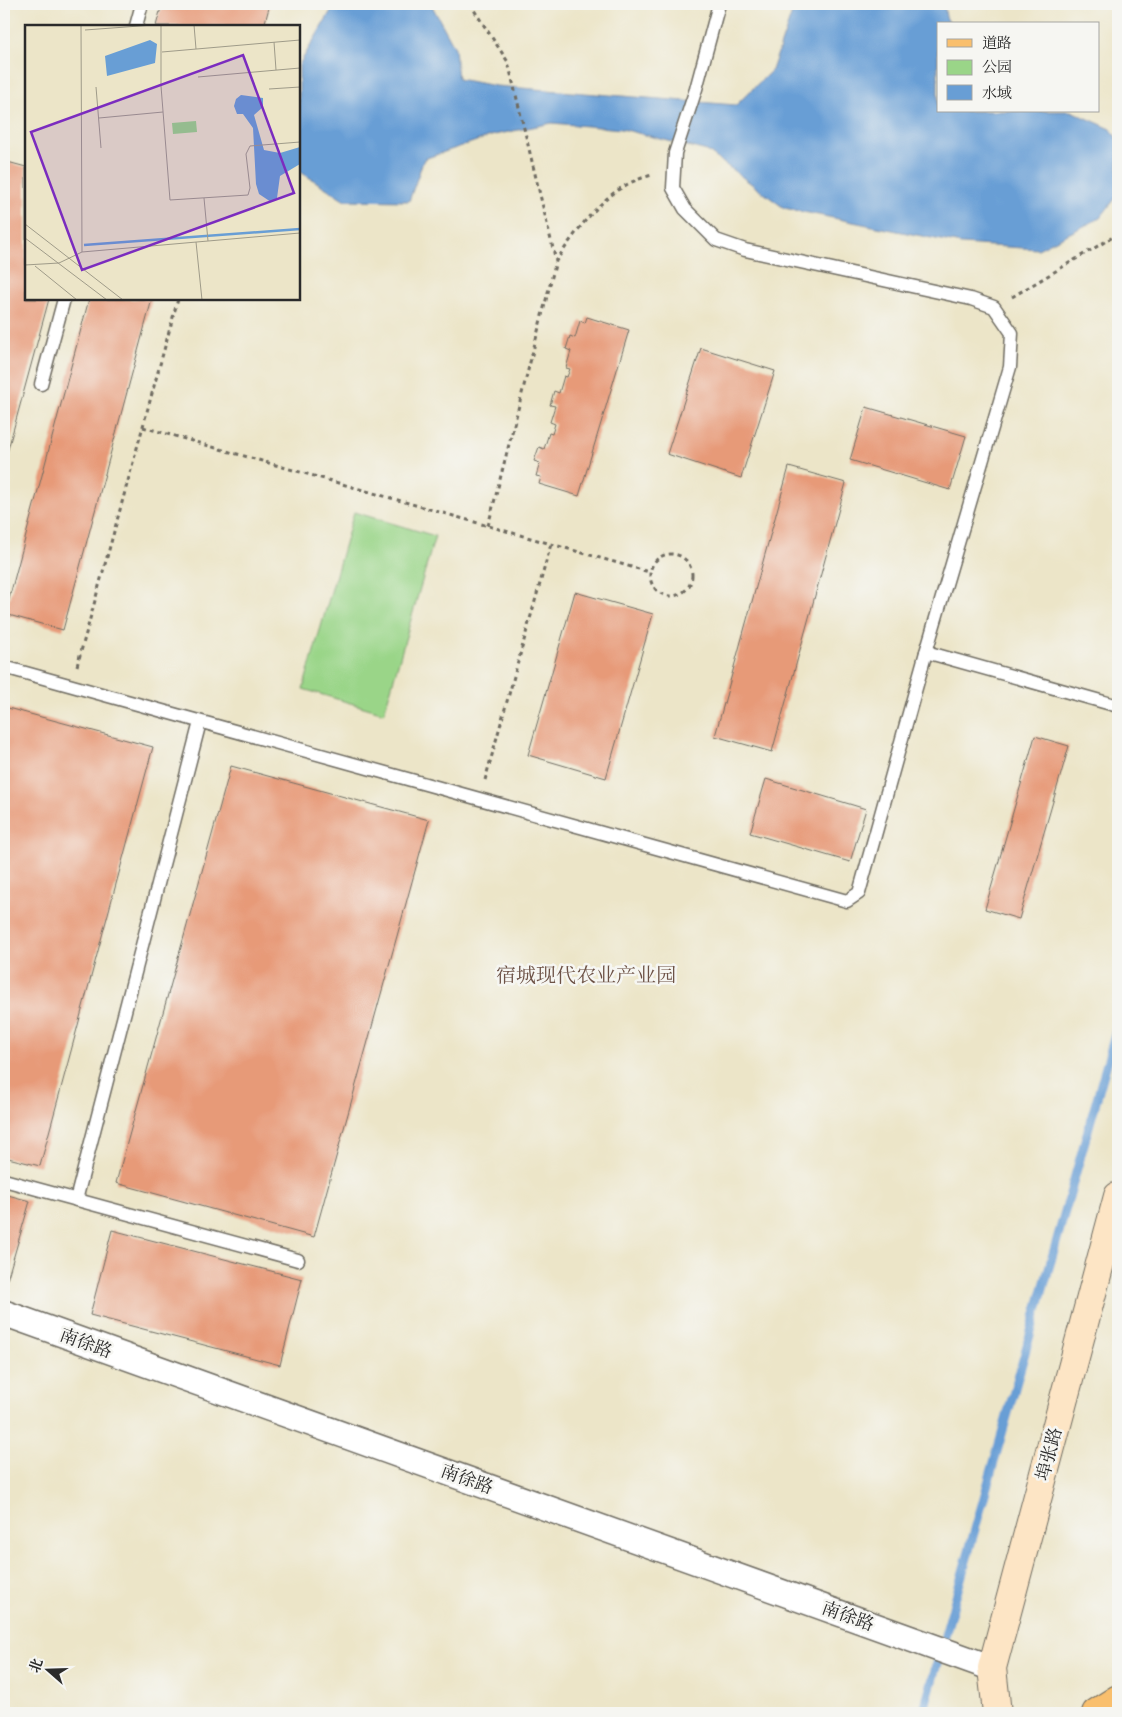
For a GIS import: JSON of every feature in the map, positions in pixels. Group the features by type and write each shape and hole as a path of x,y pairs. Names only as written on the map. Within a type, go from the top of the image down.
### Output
{"main road":[{"name":"埠张路","path":"997,1713 992,1668 1118,1196"},
{"path":"1096,1713 1118,1699"}],"street":[{"name":"南徐路","path":"4,1313 992,1668"}],"lane":[{"path":"136,25 142,4"},
{"path":"4,667 847,901 859,893 926,652 1010,367 1012,333 994,307 971,300 745,250 716,240 685,209 673,188 672,171 675,153 696,89 720,4"},
{"path":"41,384 64,300"},
{"path":"926,652 1118,706"},
{"path":"76,1200 200,722"},
{"path":"4,1180 298,1260"}],"path":[{"path":"470,4 508,62 556,261"},
{"path":"488,526 556,261 578,228 608,197 636,178 672,171"},
{"path":"994,307 1118,234"},
{"path":"72,686 178,300"},
{"path":"142,428 649,572"},
{"path":"480,799 551,544"},
{"path":"675,554 687,560 692,573 692,580 684,592 670,596 663,595 652,586 649,572 656,560 661,556 675,554"}],"green space":[{"path":"354,512 435,536 384,713 303,689"}],"water":[{"path":"335,4 431,4 455,48 458,79 496,86 736,105 772,70 795,4 944,4 949,22 937,22 937,112 1073,112 1111,129 1118,141 1118,195 1100,218 1038,249 961,244 784,208 707,151 622,129 552,123 494,135 424,159 409,201 345,200 300,172 300,63"}],"building":[{"path":"162,4 270,4 264,25 156,25"},
{"path":"4,161 25,167 25,300 49,300 4,464"},
{"path":"89,300 152,300 63,630 5,614"},
{"path":"587,317 629,330 579,496 539,484 541,477 536,476 540,463 534,461 539,447 544,449 549,433 552,434 555,424 550,422 555,406 550,405 554,391 559,393 564,376 567,377 570,369 566,368 571,351 566,349 570,336 575,338 580,321 585,323"},
{"path":"701,348 775,371 741,478 667,454"},
{"path":"866,407 966,436 950,490 850,460"},
{"path":"789,467 846,483 772,752 715,736"},
{"path":"575,592 653,614 606,778 528,755"},
{"path":"4,707 153,747 40,1166 4,1157"},
{"path":"1035,736 1069,746 1019,919 985,909"},
{"path":"231,766 429,820 314,1237 116,1183"},
{"path":"766,779 866,809 850,862 750,833"},
{"path":"4,1194 30,1201 7,1280 4,1279"},
{"path":"112,1230 302,1279 280,1365 90,1315"}],"waterway":[{"path":"923,1713 1118,1024"}],"district":[{"name":"宿城现代农业产业园","path":"586,975"}]}
